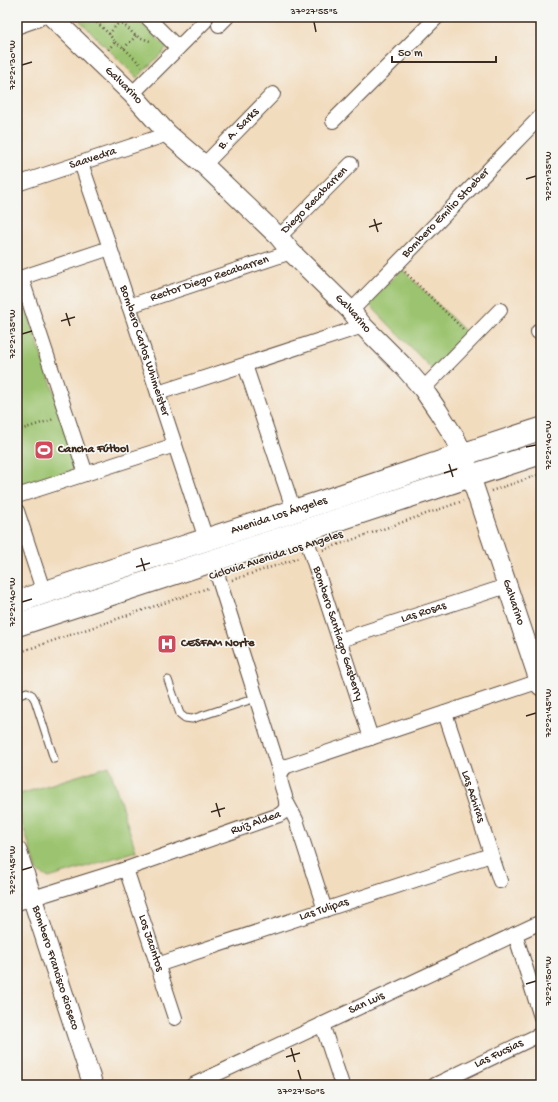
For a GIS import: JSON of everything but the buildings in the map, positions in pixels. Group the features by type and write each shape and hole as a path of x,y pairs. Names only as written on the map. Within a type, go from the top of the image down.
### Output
{"main road":[{"name":"Galvarino","path":"40,18 98,62 132,94 168,134 204,165 279,237 291,252 351,310 363,326 404,367 423,390 447,424 463,454 540,683"},
{"name":"Avenida Los Ángeles","path":"17,602 541,429"},
{"name":"Avenida Los Ángeles","path":"17,625 541,452"},
{"name":"Bombero Francisco Rioseco","path":"17,851 24,900 93,1085"}],"street":[{"path":"147,17 178,48"},
{"path":"333,121 437,17"},
{"path":"132,94 205,21"},
{"name":"B. A. Sarks","path":"204,165 273,94"},
{"name":"Bombero Emilio Stoeber","path":"351,310 541,116"},
{"name":"Saavedra","path":"17,184 168,134"},
{"name":"Bombero Carlos Whimeister","path":"81,163 206,539"},
{"name":"Diego Recabarren","path":"279,237 351,164"},
{"path":"86,474 19,278 110,248"},
{"name":"Rector Diego Recabarren","path":"129,306 291,252"},
{"path":"423,390 500,310"},
{"path":"158,393 363,326"},
{"path":"245,365 294,511"},
{"path":"17,496 175,445"},
{"path":"17,511 44,593"},
{"name":"Bombero Santiago Gasberry","path":"304,531 371,738"},
{"path":"213,561 280,773"},
{"name":"Las Rosas","path":"340,640 507,586"},
{"path":"280,773 282,769 287,766 540,683"},
{"name":"Las Achiras","path":"445,713 500,881"},
{"name":"Ruiz Aldea","path":"24,900 126,869 279,815 284,812 286,808 280,773"},
{"path":"286,801 296,820 325,910"},
{"name":"Las Tulipas","path":"157,965 491,855"},
{"name":"Los Jacintos","path":"126,869 175,1018"},
{"name":"San Luis","path":"193,1085 541,922"},
{"path":"515,934 541,1017"},
{"path":"322,1024 342,1085"},
{"name":"Las Fucsias","path":"435,1085 541,1034"}],"lane":[{"path":"168,680 180,714 185,718 192,719 256,698"},
{"path":"17,696 27,692 32,695 35,700 54,759"}],"path":[{"path":"91,17 109,34 115,42 124,48 151,75"},
{"path":"109,34 120,21"},
{"path":"124,48 136,36"},
{"path":"98,62 115,42"},
{"path":"396,264 473,338"},
{"path":"17,431 66,415"},
{"name":"Ciclovia Avenida Los Angeles","path":"17,653 311,554 541,474"}],"green space":[{"path":"76,17 136,17 167,48 137,78"},
{"path":"402,269 466,332 432,369 368,303"},
{"path":"17,289 20,290 77,461 71,471 19,488 17,487 17,421 21,420 17,408"},
{"path":"109,766 136,851 49,878 38,872 17,808 17,795"}],"place":[{"name":"Cancha Fútbol","path":"44,450"},
{"name":"CESFAM Norte","path":"167,644"}]}
